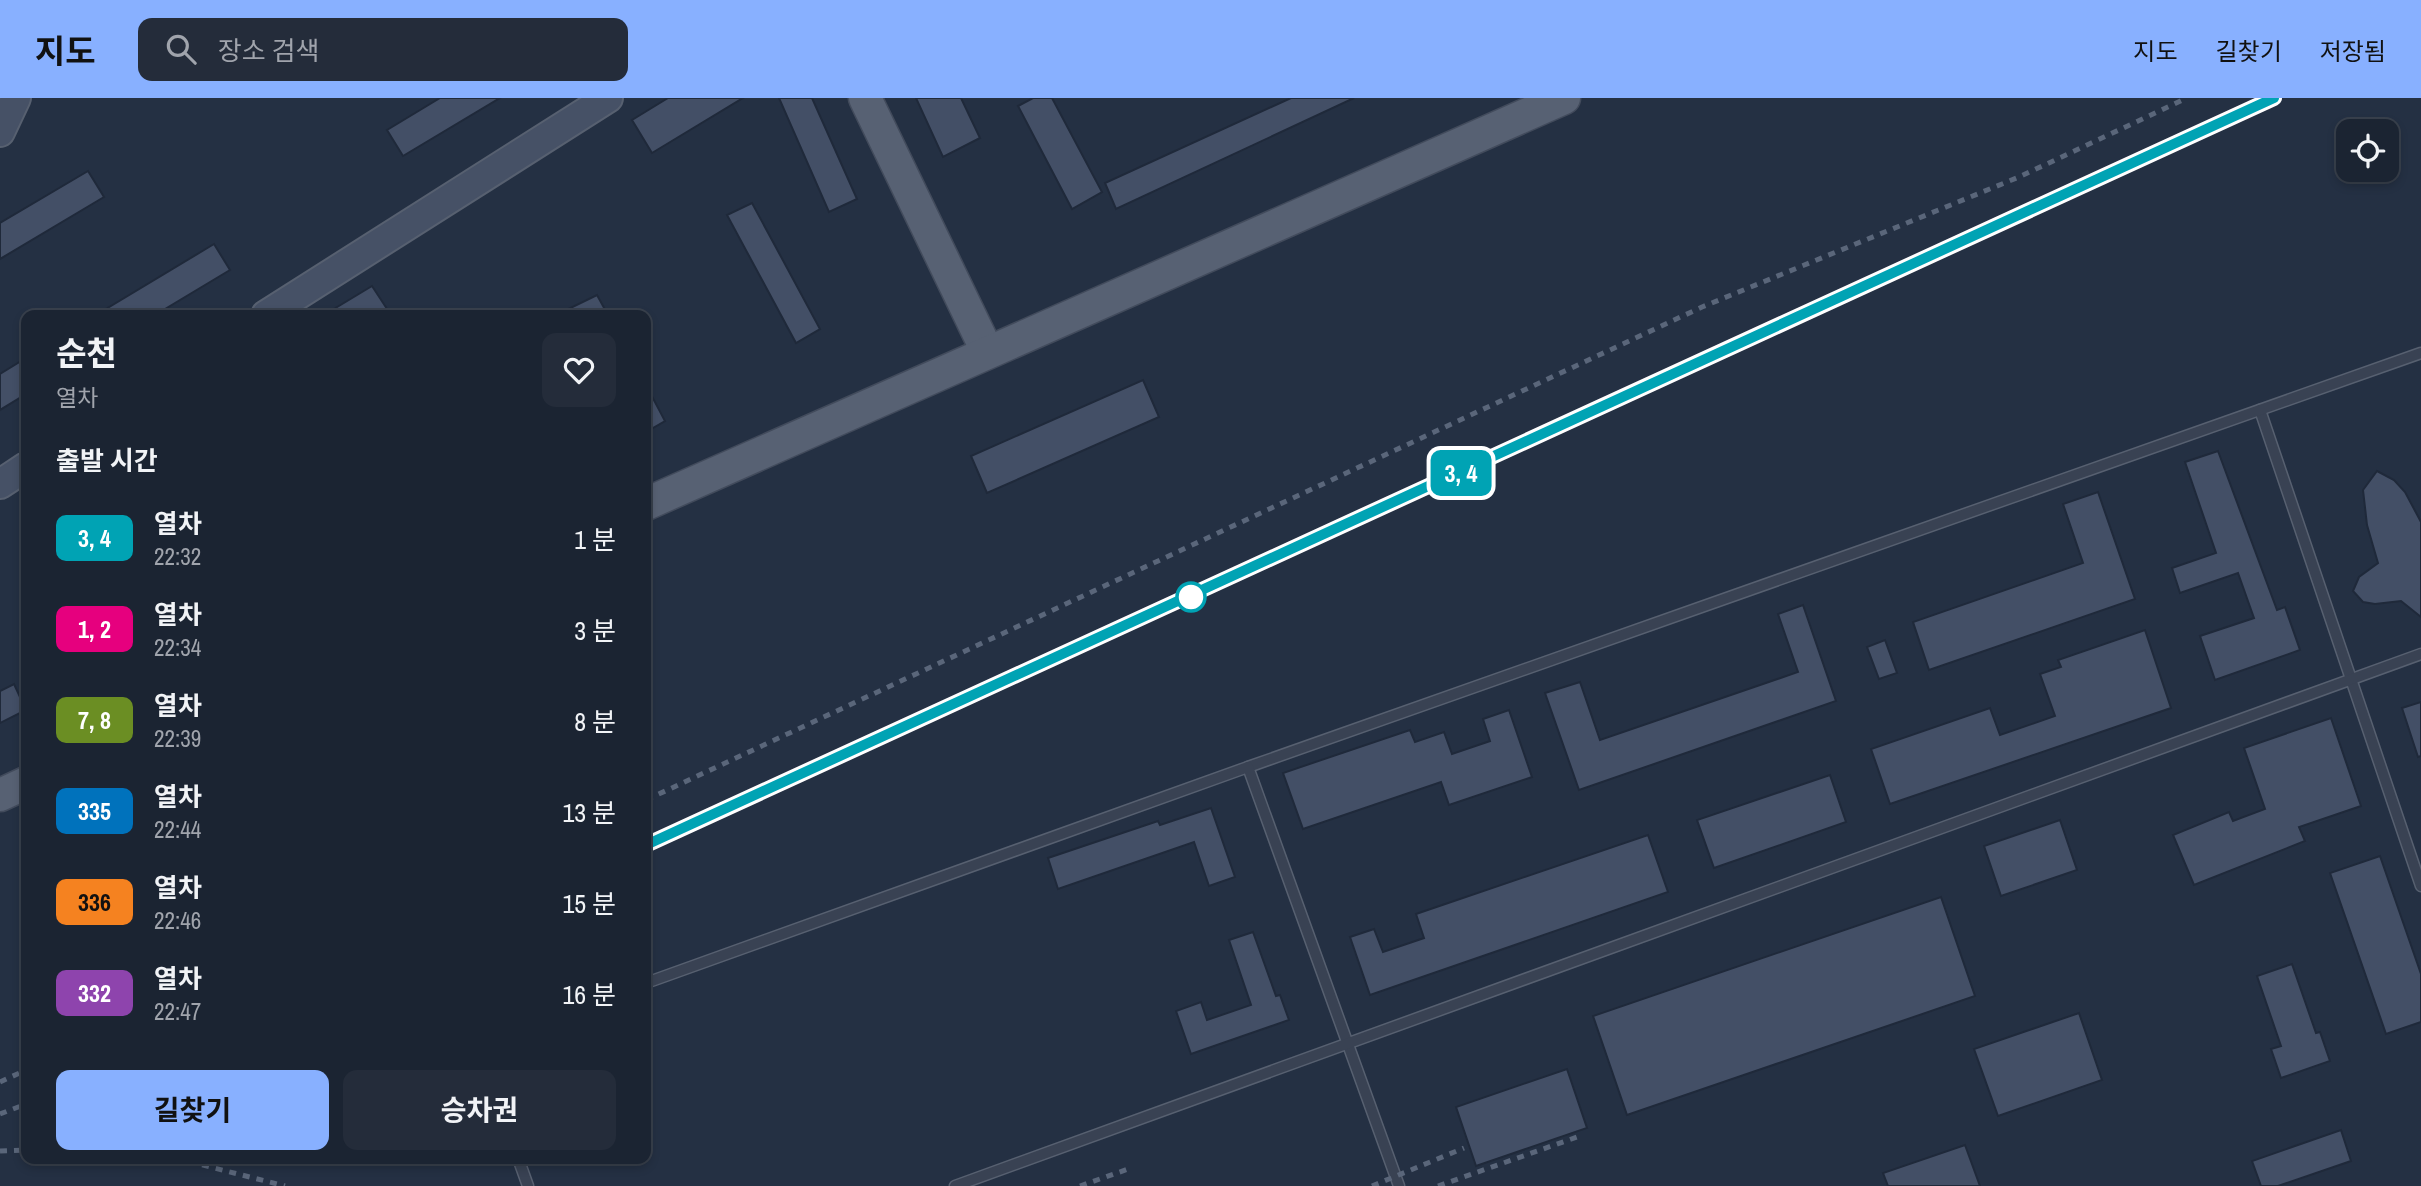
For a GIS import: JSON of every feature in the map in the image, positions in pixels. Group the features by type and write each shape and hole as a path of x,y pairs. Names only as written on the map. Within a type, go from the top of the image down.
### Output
{"main road":[{"path":"0,132 16,98"},
{"path":"274,310 608,98"},
{"path":"865,98 986,351"},
{"path":"651,502 986,351 1564,98"},
{"path":"0,484 21,470"},
{"path":"0,795 21,785"}],"lane":[{"path":"651,981 1248,767 2421,353"},
{"path":"2260,410 2421,886"},
{"path":"955,1186 2421,654"},
{"path":"1248,767 1399,1186"},
{"path":"521,1164 528,1186"}],"building":[{"path":"440,98 500,98 403,156 387,130"},
{"path":"668,98 743,98 652,153 632,120"},
{"path":"779,98 812,98 857,199 829,212"},
{"path":"916,98 961,98 980,138 943,157"},
{"path":"1033,98 1052,98 1102,192 1072,209 1018,106"},
{"path":"1291,98 1354,98 1116,209 1105,183"},
{"path":"88,171 104,197 0,259 0,223"},
{"path":"752,203 820,329 796,343 727,215"},
{"path":"214,244 230,270 163,310 104,310"},
{"path":"372,286 388,310 332,310"},
{"path":"597,295 605,310 566,310"},
{"path":"21,361 21,397 0,410 0,374"},
{"path":"1143,380 1159,417 987,493 971,456"},
{"path":"651,394 665,421 651,429"},
{"path":"2218,451 2277,610 2285,607 2300,650 2215,680 2200,636 2254,618 2238,573 2180,593 2172,568 2216,553 2185,462"},
{"path":"2377,471 2394,480 2405,492 2421,522 2421,617 2401,601 2375,604 2363,602 2353,591 2359,577 2378,563 2367,525 2363,490"},
{"path":"2098,492 2135,599 1929,670 1913,622 2083,563 2063,504"},
{"path":"1803,605 1836,701 1579,790 1545,693 1580,682 1600,740 1798,672 1778,614"},
{"path":"2145,630 2171,708 1890,804 1871,749 1990,708 2000,735 2055,716 2040,674 2061,667 2058,660"},
{"path":"1885,640 1897,673 1879,679 1867,647"},
{"path":"14,684 21,699 21,712 0,723 0,691"},
{"path":"2421,702 2421,756 2418,757 2402,708"},
{"path":"1509,710 1532,777 1449,805 1441,782 1303,829 1283,773 1410,730 1415,742 1444,732 1452,754 1490,741 1483,719"},
{"path":"2331,718 2361,806 2299,827 2305,841 2194,885 2173,835 2229,812 2233,821 2265,809 2244,748"},
{"path":"1830,775 1846,822 1714,868 1697,820"},
{"path":"1211,808 1235,877 1209,886 1194,842 1058,889 1048,858 1158,821 1160,825"},
{"path":"2060,820 2077,870 2001,896 1984,846"},
{"path":"1648,835 1668,892 1370,995 1350,937 1374,929 1383,952 1424,938 1416,914"},
{"path":"2380,856 2421,974 2421,1022 2386,1034 2330,873"},
{"path":"1941,897 1975,996 1627,1115 1593,1016"},
{"path":"1253,932 1276,996 1280,995 1289,1020 1191,1054 1176,1011 1201,1002 1207,1020 1251,1005 1229,940"},
{"path":"2292,964 2316,1033 2320,1032 2330,1061 2281,1078 2271,1049 2281,1046 2257,976"},
{"path":"2079,1013 2102,1080 1998,1116 1974,1049"},
{"path":"1567,1069 1587,1128 1476,1166 1456,1107"},
{"path":"2341,1130 2351,1161 2278,1186 2261,1186 2252,1161"},
{"path":"1965,1145 1980,1186 1888,1186 1883,1173"}],"railway":[{"path":"651,798 1702,307 2019,177 2187,98"},
{"path":"651,843 2274,98"},
{"path":"0,1082 21,1072"},
{"path":"0,1114 21,1106"},
{"path":"1438,1186 1580,1136"},
{"path":"1372,1186 1464,1148"},
{"path":"0,1151 21,1150"},
{"path":"199,1164 285,1186"},
{"path":"1080,1186 1131,1168"}],"train":[{"path":"651,843 1644,390 2274,98"}]}
